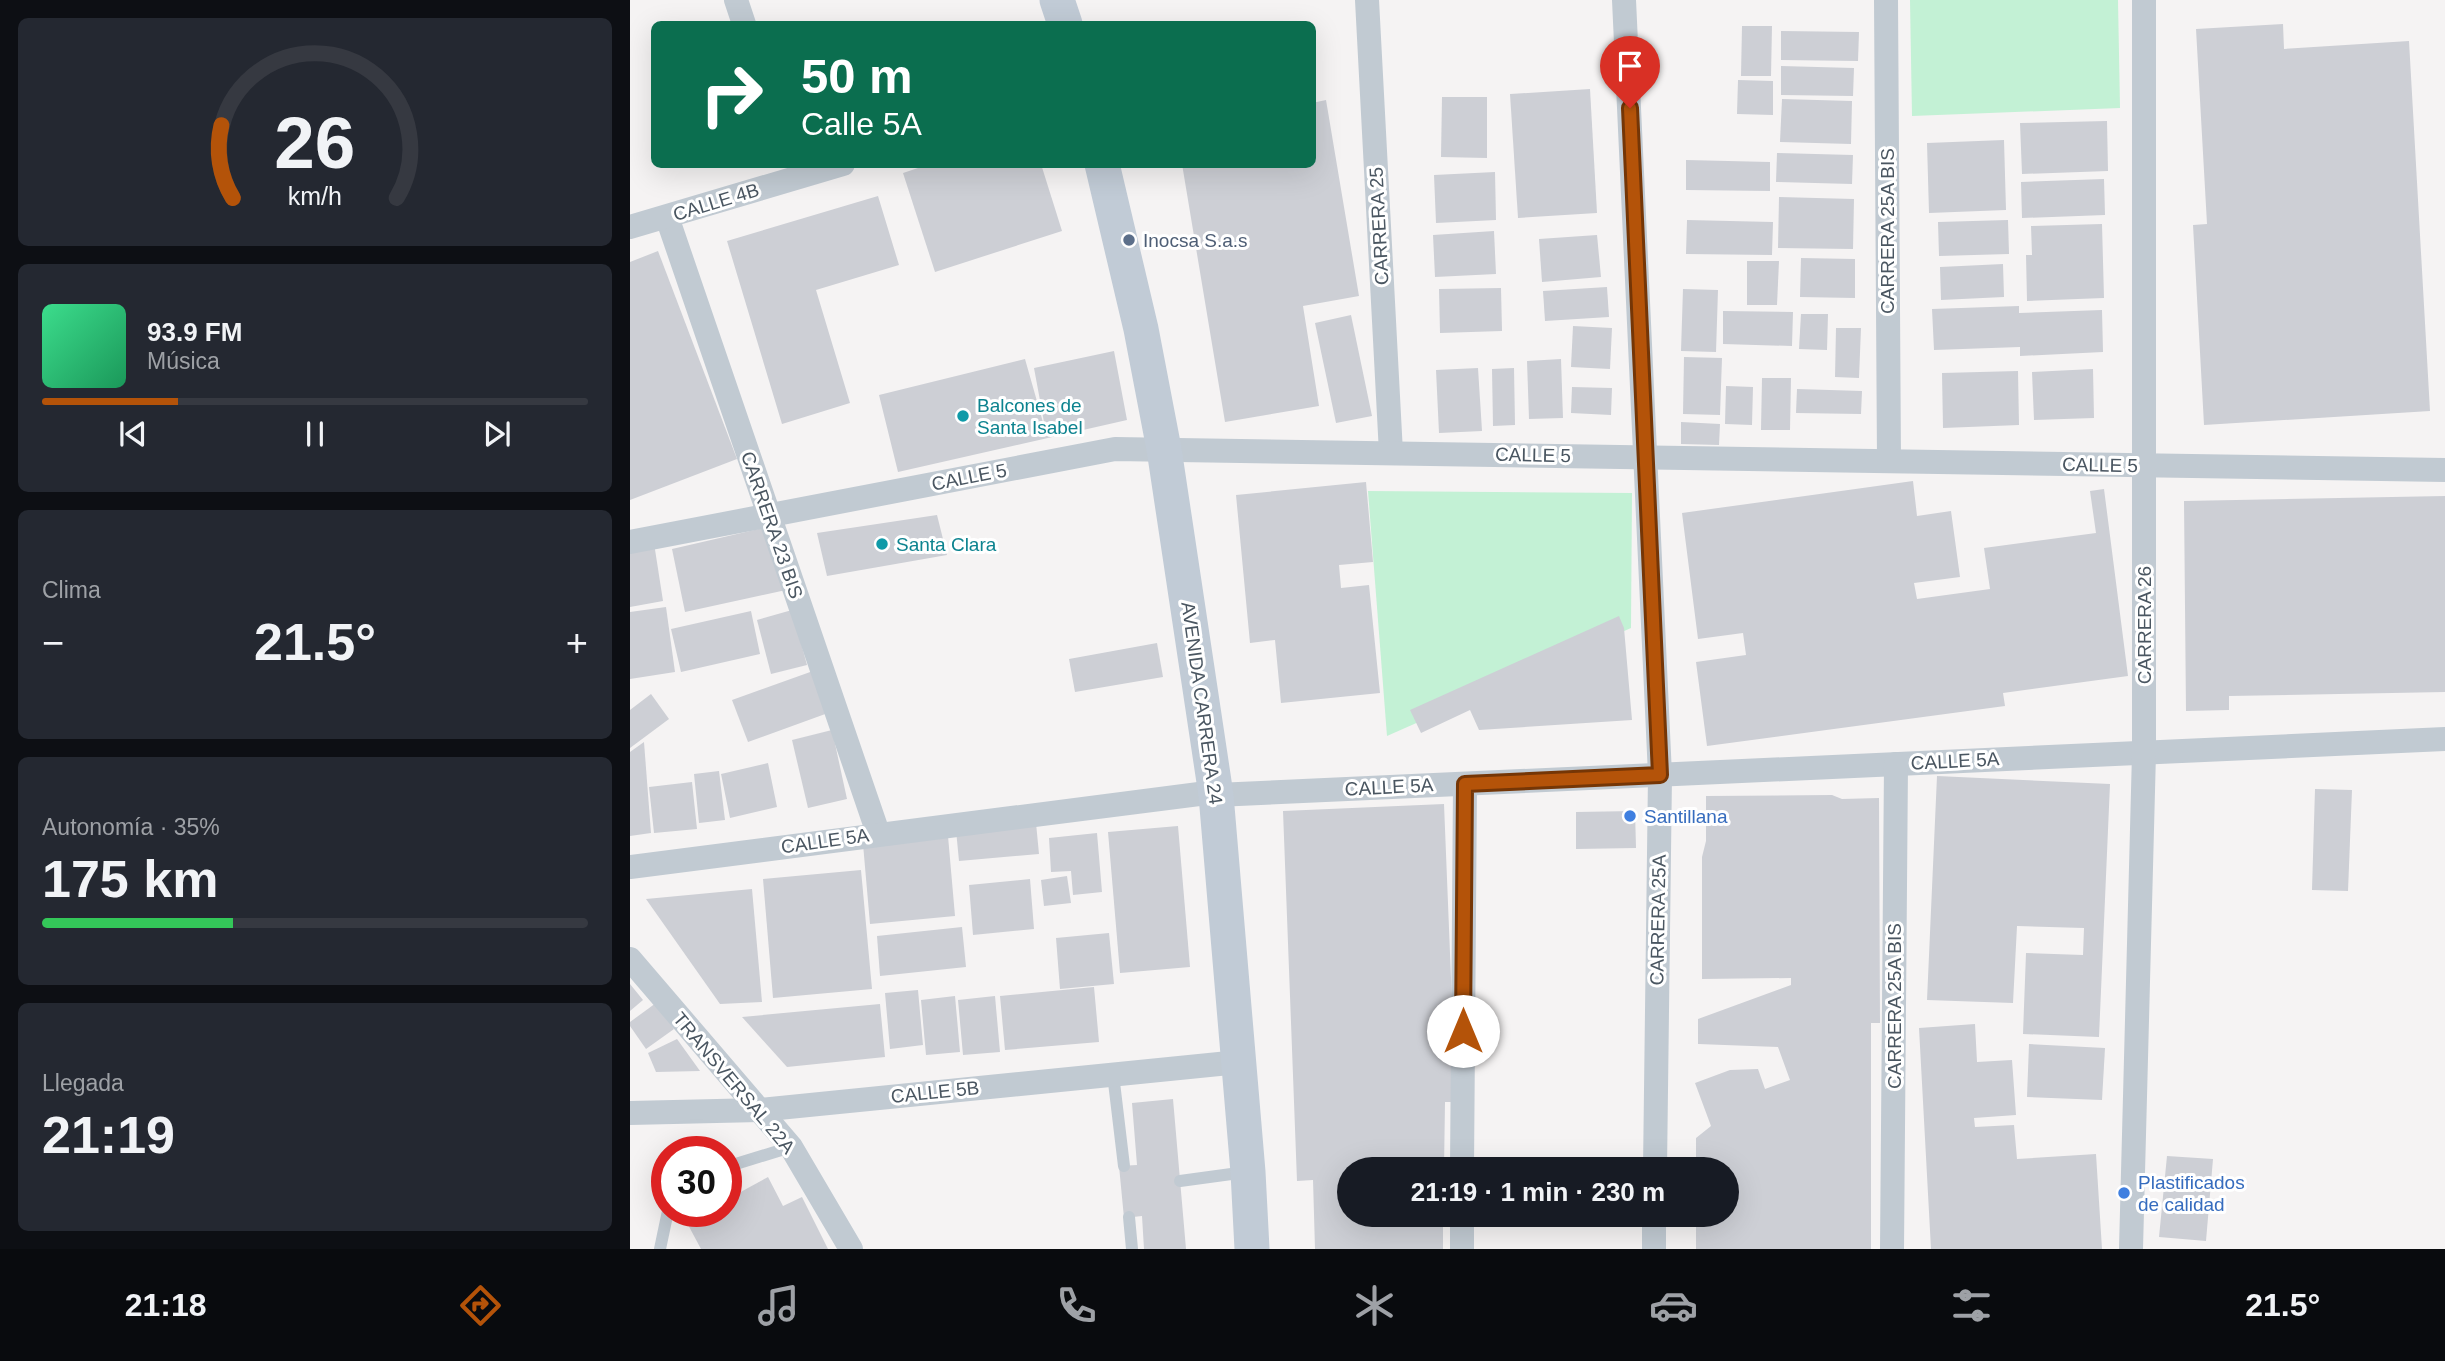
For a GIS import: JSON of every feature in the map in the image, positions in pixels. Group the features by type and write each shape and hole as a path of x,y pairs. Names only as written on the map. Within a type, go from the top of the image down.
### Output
{"main road":[{"path":"1057,0 1064,21"},
{"name":"AVENIDA CARRERA 24","path":"1103,168 1142,329 1164,449 1216,795 1252,1249"}],"street":[{"path":"736,0 743,21"},
{"name":"CARRERA 25","path":"1367,0 1391,453"},
{"name":"CARRERA 25A","path":"1624,0 1660,775 1655,1157"},
{"name":"CARRERA 25A BIS","path":"1886,0 1889,461"},
{"name":"CARRERA 26","path":"2131,1249 2144,753 2144,0"},
{"name":"CALLE 4B","path":"630,227 667,217 791,172 817,168"},
{"name":"CARRERA 23 BIS","path":"667,217 878,834"},
{"name":"CALLE 5","path":"630,542 1115,449 2445,470"},
{"name":"CALLE 5A","path":"630,867 1199,794 2445,739"},
{"name":"CARRERA 25A BIS","path":"1892,1249 1896,764"},
{"path":"1462,1157 1465,784"},
{"name":"TRANSVERSAL 22A","path":"630,959 791,1147 850,1249"},
{"name":"CALLE 5B","path":"630,1113 760,1110 1239,1062"},
{"path":"1462,1227 1462,1249"},
{"path":"1654,1227 1654,1249"}],"lane":[{"path":"1113,1074 1124,1166"},
{"path":"742,1162 791,1147"},
{"path":"1180,1181 1248,1172"},
{"path":"1129,1217 1132,1249"},
{"path":"660,1249 665,1227"}],"green space":[{"path":"1910,0 2118,0 2120,108 1912,116"},
{"path":"1368,491 1632,493 1631,628 1387,736"}],"building":[{"path":"2283,24 2284,49 2409,41 2430,411 2204,425 2193,225 2207,224 2196,29"},
{"path":"1742,26 1772,26 1771,76 1741,76"},
{"path":"1781,31 1859,32 1858,61 1781,60"},
{"path":"1781,66 1854,68 1853,96 1781,95"},
{"path":"1738,80 1773,81 1773,115 1737,114"},
{"path":"1590,89 1597,213 1518,218 1510,94"},
{"path":"1442,97 1487,97 1487,158 1441,157"},
{"path":"1782,99 1852,101 1851,144 1780,142"},
{"path":"1326,100 1359,296 1303,306 1319,406 1225,422 1183,168 1316,168 1316,102"},
{"path":"2107,121 2108,171 2022,174 2020,123"},
{"path":"2004,140 2006,210 1929,213 1927,143"},
{"path":"1777,153 1853,155 1852,184 1776,182"},
{"path":"1686,160 1770,162 1770,191 1686,190"},
{"path":"918,168 1042,168 1062,231 935,272 903,173"},
{"path":"1495,172 1496,220 1436,223 1434,175"},
{"path":"2104,179 2105,215 2022,218 2021,182"},
{"path":"878,196 899,265 816,290 850,403 782,424 727,241"},
{"path":"1779,197 1854,199 1853,249 1778,248"},
{"path":"1687,220 1773,222 1772,255 1686,254"},
{"path":"2008,220 2009,254 1939,256 1938,222"},
{"path":"2102,224 2104,298 2027,301 2026,255 2032,255 2031,226"},
{"path":"1494,231 1496,274 1435,277 1433,235"},
{"path":"1597,235 1601,277 1542,282 1539,239"},
{"path":"658,251 737,459 630,500 630,262"},
{"path":"1801,258 1855,259 1855,298 1800,297"},
{"path":"1747,261 1779,261 1777,305 1747,305"},
{"path":"2003,264 2004,297 1941,300 1940,267"},
{"path":"1607,287 1609,317 1545,321 1543,291"},
{"path":"1501,288 1502,331 1440,333 1439,289"},
{"path":"1683,289 1718,290 1716,352 1681,351"},
{"path":"2019,306 2019,313 2102,310 2103,352 2020,356 2020,347 1934,350 1932,309"},
{"path":"1723,311 1793,312 1792,346 1723,344"},
{"path":"1801,314 1828,314 1827,350 1799,349"},
{"path":"1351,315 1372,416 1336,423 1315,323"},
{"path":"1573,326 1612,328 1610,369 1571,367"},
{"path":"1836,328 1861,328 1859,378 1835,377"},
{"name":"Balcones de Santa Isabel","path":"1114,351 1127,420 898,472 879,395 1025,359 1046,433 1034,368"},
{"path":"1684,357 1722,358 1720,415 1683,414"},
{"path":"1561,359 1563,418 1529,419 1527,361"},
{"path":"1478,368 1482,431 1439,433 1436,370"},
{"path":"1514,368 1515,425 1493,426 1492,369"},
{"path":"2093,369 2094,418 2034,420 2032,372"},
{"path":"2018,371 2019,425 1943,428 1942,373"},
{"path":"1762,378 1791,378 1790,430 1761,430"},
{"path":"1726,386 1753,387 1752,425 1725,424"},
{"path":"1572,387 1612,388 1611,415 1571,413"},
{"path":"1797,389 1862,391 1861,414 1796,413"},
{"path":"1681,422 1720,424 1719,445 1681,444"},
{"path":"1913,481 1917,516 1951,511 1960,577 1914,583 1917,599 1990,589 1984,548 2096,533 2090,491 2104,489 2128,676 2003,693 2005,706 1707,746 1696,662 1746,655 1743,633 1698,639 1682,513"},
{"path":"1366,482 1373,562 1339,565 1341,588 1369,585 1380,693 1281,703 1275,640 1250,643 1236,495"},
{"path":"2445,496 2445,692 2229,696 2229,710 2186,711 2184,501"},
{"name":"Santa Clara","path":"937,515 947,555 827,576 817,533"},
{"path":"767,527 786,590 685,612 672,549"},
{"path":"654,543 663,601 630,607 630,548"},
{"path":"666,607 675,672 630,679 630,612"},
{"path":"792,610 807,665 771,674 757,620"},
{"path":"751,611 760,654 681,672 671,629"},
{"path":"1619,616 1624,628 1632,720 1479,730 1470,710 1421,733 1410,710"},
{"path":"1157,643 1163,677 1075,692 1069,659"},
{"path":"813,671 828,713 748,742 732,700"},
{"path":"651,694 669,719 630,748 630,710"},
{"path":"832,730 847,799 808,808 792,740"},
{"path":"644,742 651,833 630,836 630,752"},
{"path":"768,763 777,807 730,818 721,774"},
{"path":"719,771 725,820 699,823 694,774"},
{"path":"1937,776 2110,784 2099,1037 2023,1034 2026,953 2083,955 2084,928 2017,926 2013,1003 1927,1000"},
{"path":"692,782 697,829 654,833 649,787"},
{"path":"2315,789 2352,790 2348,891 2312,890"},
{"path":"1832,795 1842,799 1879,798 1880,1023 1871,1023 1871,1249 1696,1249 1696,1227 1739,1227 1739,1157 1696,1157 1696,1138 1711,1126 1695,1083 1730,1070 1758,1069 1765,1089 1790,1080 1778,1047 1698,1044 1698,1019 1791,985 1791,978 1702,979 1702,857 1706,841 1706,796"},
{"path":"1444,804 1456,1102 1445,1102 1444,1157 1337,1157 1337,1227 1443,1227 1443,1249 1315,1249 1313,1180 1297,1181 1283,811"},
{"path":"1635,811 1636,848 1576,849 1576,812"},
{"path":"1036,823 1039,854 959,861 956,830"},
{"path":"1178,826 1190,967 1120,973 1108,832"},
{"path":"1097,833 1102,892 1073,895 1071,871 1051,872 1049,838"},
{"path":"948,836 955,916 870,924 863,844"},
{"path":"861,870 872,989 773,998 763,879"},
{"path":"1067,876 1071,903 1044,906 1041,880"},
{"path":"1030,879 1034,929 973,935 969,885"},
{"path":"752,889 762,1002 720,1004 646,899"},
{"path":"962,927 966,967 880,976 877,936"},
{"path":"1109,933 1114,984 1060,989 1056,938"},
{"path":"630,984 643,1000 630,1011"},
{"path":"1094,987 1099,1042 1005,1050 1000,996"},
{"path":"918,990 923,1045 890,1049 885,993"},
{"path":"955,996 960,1052 926,1055 921,1000"},
{"path":"995,996 1000,1052 963,1055 958,1000"},
{"path":"656,1003 674,1029 646,1049 630,1022"},
{"path":"880,1004 885,1057 787,1067 742,1017"},
{"path":"1975,1024 1977,1062 2012,1060 2016,1115 1974,1118 1975,1127 2014,1125 2017,1159 2096,1154 2102,1249 1931,1249 1919,1028"},
{"path":"677,1039 700,1071 656,1072 648,1053"},
{"path":"2029,1044 2105,1048 2102,1100 2027,1097"},
{"path":"1173,1099 1186,1249 1144,1249 1142,1216 1124,1218 1119,1166 1137,1165 1132,1103"},
{"path":"2167,1156 2213,1159 2206,1241 2159,1237"},
{"path":"768,1177 783,1206 802,1197 828,1249 701,1249 689,1227 742,1227 742,1191"}],"place":[{"name":"Inocsa S.a.s","path":"1129,240"},
{"name":"Balcones de Santa Isabel","path":"963,416"},
{"name":"Santa Clara","path":"882,544"},
{"name":"Santillana","path":"1630,816"},
{"name":"Plastificados de calidad","path":"2124,1193"}],"route":[{"path":"1463,1031 1465,784 1660,775 1630,108"}]}
